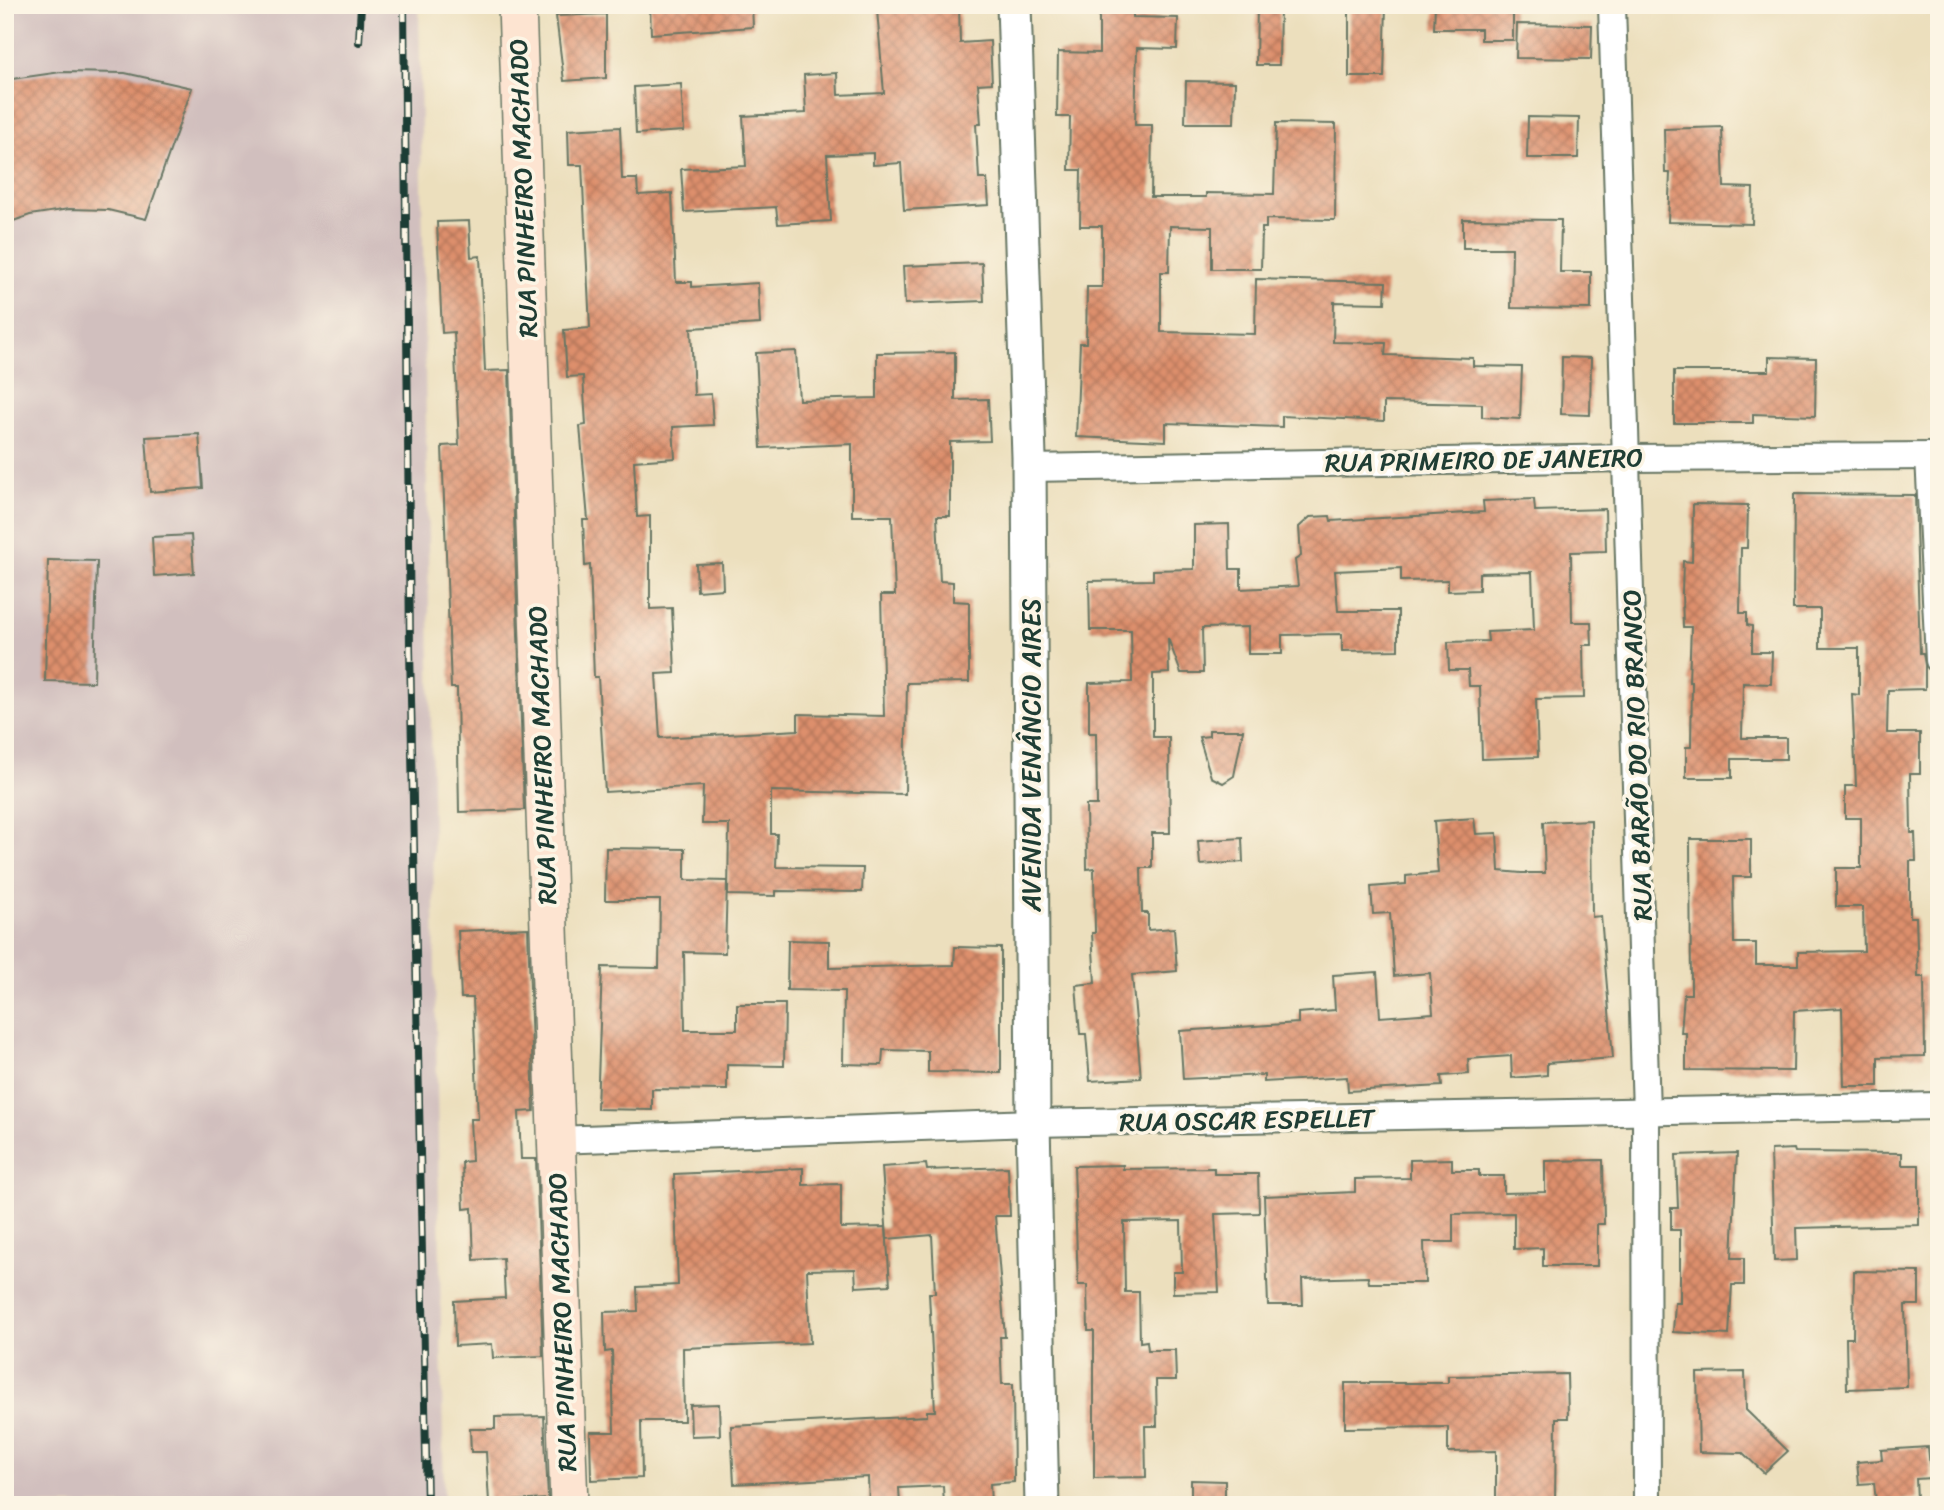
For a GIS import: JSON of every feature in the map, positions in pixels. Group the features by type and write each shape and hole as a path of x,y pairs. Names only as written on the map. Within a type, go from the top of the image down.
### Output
{"main road":[{"name":"RUA PINHEIRO MACHADO","path":"517,5 569,1505"}],"street":[{"name":"AVENIDA VENÂNCIO AIRES","path":"1014,5 1029,468 1033,1124 1042,1505"},
{"name":"RUA BARÃO DO RIO BRANCO","path":"1612,5 1629,457 1646,1112 1647,1505"},
{"name":"RUA PRIMEIRO DE JANEIRO","path":"1029,468 1629,457 1934,456"},
{"path":"1934,456 1939,660"},
{"name":"RUA OSCAR ESPELLET","path":"555,1140 1033,1124 1939,1106"}],"shaded area":[{"path":"33,5 419,5 444,1505 5,1505 5,8"}],"building":[{"path":"650,5 752,5 753,27 651,34"},
{"path":"1099,5 1133,5 1133,17 1178,18 1177,49 1137,48 1135,125 1152,125 1151,197 1206,197 1206,193 1274,194 1276,123 1336,124 1335,220 1266,219 1266,228 1262,228 1261,269 1212,269 1212,227 1170,226 1169,272 1161,272 1161,332 1255,334 1256,279 1386,282 1385,303 1334,302 1333,342 1386,343 1385,355 1473,358 1473,366 1522,367 1520,419 1482,417 1482,404 1384,402 1384,421 1282,416 1282,427 1166,423 1166,441 1076,437 1080,343 1086,343 1087,287 1102,287 1102,226 1080,226 1081,170 1069,170 1070,117 1057,117 1058,52 1099,53"},
{"path":"1257,5 1280,5 1279,65 1256,65"},
{"path":"1349,5 1386,5 1384,77 1349,77"},
{"path":"1435,5 1513,5 1513,40 1481,40 1481,29 1434,29"},
{"path":"959,6 960,43 990,41 992,83 978,84 981,124 976,124 979,179 987,179 989,205 904,210 901,163 873,165 873,153 827,155 831,221 778,224 776,207 684,212 681,169 746,166 743,116 806,113 804,75 837,73 838,95 884,93 877,10"},
{"path":"606,14 606,78 564,81 556,16"},
{"path":"1517,24 1592,25 1591,59 1516,58"},
{"path":"61,72 125,73 192,88 146,219 108,210 69,209 30,215 5,224 5,80"},
{"path":"1186,81 1235,82 1234,123 1185,123"},
{"path":"681,84 684,131 636,134 634,87"},
{"path":"1528,117 1579,118 1578,158 1527,158"},
{"path":"620,127 622,179 637,179 638,195 672,193 676,282 692,282 692,287 758,283 760,324 691,328 694,395 711,394 713,425 673,427 675,458 634,461 637,517 650,516 650,609 672,608 675,673 656,674 660,738 798,730 798,714 884,716 881,595 895,595 892,516 852,516 852,444 761,448 756,353 796,351 799,400 877,398 877,353 955,352 955,400 988,399 990,441 950,442 950,516 937,516 940,581 953,582 953,601 969,602 969,682 907,683 905,794 771,791 771,834 777,834 776,867 863,868 862,892 776,891 776,896 728,895 729,824 702,824 703,786 605,792 598,677 594,677 590,565 585,566 583,520 588,520 580,426 586,425 583,376 567,377 564,330 590,328 582,165 569,165 568,130"},
{"path":"1722,127 1724,187 1753,188 1752,224 1668,222 1670,173 1665,173 1664,129"},
{"path":"1463,219 1561,220 1560,272 1591,272 1591,309 1511,308 1512,248 1463,248"},
{"path":"469,221 471,257 480,256 485,371 509,370 524,810 459,812 457,688 451,688 442,446 459,445 454,332 442,333 437,222"},
{"path":"982,263 984,301 905,304 903,266"},
{"path":"1562,357 1591,358 1590,415 1561,414"},
{"path":"1769,357 1816,358 1815,416 1753,414 1753,423 1674,423 1674,371 1769,371"},
{"path":"199,434 203,488 150,492 146,437"},
{"path":"1794,494 1915,495 1920,653 1923,653 1925,665 1925,689 1888,690 1887,733 1920,733 1920,774 1910,774 1911,833 1915,833 1916,861 1910,861 1910,917 1916,917 1918,977 1924,977 1925,1056 1878,1057 1878,1086 1844,1086 1842,1008 1794,1011 1793,1071 1686,1070 1686,1033 1681,1033 1684,994 1691,994 1690,839 1751,839 1751,877 1733,877 1734,943 1756,943 1756,965 1798,965 1798,952 1864,951 1863,907 1836,907 1836,868 1861,868 1861,818 1845,818 1845,786 1856,786 1852,694 1859,695 1859,648 1820,648 1820,609 1793,609"},
{"path":"1534,499 1535,511 1605,509 1606,551 1571,552 1572,622 1591,622 1592,645 1583,645 1584,698 1536,699 1538,757 1482,759 1480,686 1469,686 1468,670 1449,670 1448,642 1488,641 1487,632 1534,630 1532,572 1479,573 1479,590 1448,591 1448,580 1401,581 1401,568 1335,571 1338,611 1398,611 1398,650 1342,651 1342,634 1282,635 1282,654 1248,654 1248,627 1202,628 1203,673 1181,673 1168,638 1169,673 1153,674 1153,737 1169,737 1170,833 1152,833 1152,868 1141,868 1142,913 1148,913 1148,930 1174,928 1177,971 1132,975 1141,1078 1090,1081 1086,1034 1080,1034 1076,985 1095,983 1092,933 1095,933 1094,868 1087,869 1086,805 1097,805 1096,733 1089,733 1089,683 1132,682 1131,630 1090,630 1089,581 1153,580 1153,570 1194,569 1194,525 1229,524 1230,569 1241,569 1241,589 1298,586 1295,560 1301,556 1299,527 1310,517 1330,516 1331,521 1484,512 1483,501"},
{"path":"1693,504 1748,505 1747,548 1741,548 1740,613 1747,613 1747,625 1752,626 1752,652 1772,652 1771,684 1743,683 1742,738 1786,738 1786,759 1732,759 1732,778 1686,778 1686,747 1691,747 1691,627 1683,627 1682,593 1683,561 1692,562"},
{"path":"191,535 194,573 154,576 152,537"},
{"path":"48,560 97,561 94,682 45,681"},
{"path":"722,563 723,589 697,591 696,564"},
{"path":"1209,730 1243,730 1234,776 1223,783 1211,777 1199,737 1209,736"},
{"path":"1474,818 1476,834 1497,833 1499,871 1521,873 1545,873 1543,822 1591,820 1592,917 1601,916 1613,1058 1547,1063 1547,1075 1512,1078 1511,1056 1468,1059 1469,1074 1441,1076 1442,1086 1348,1091 1347,1077 1264,1082 1264,1075 1183,1079 1180,1031 1298,1023 1298,1013 1335,1010 1333,975 1377,972 1380,1017 1433,1013 1430,973 1394,976 1390,913 1373,914 1371,887 1406,884 1406,876 1438,873 1434,821"},
{"path":"1242,838 1243,862 1200,865 1198,841"},
{"path":"606,848 685,849 685,880 727,881 725,953 684,952 685,1030 737,1030 737,1004 785,1004 784,1066 727,1065 727,1090 652,1089 652,1110 597,1109 602,967 659,968 660,900 605,900"},
{"path":"528,928 534,1111 519,1112 521,1159 536,1159 543,1356 493,1358 492,1344 455,1346 454,1301 505,1298 503,1258 474,1260 472,1208 464,1209 462,1162 472,1161 470,1119 478,1119 473,998 461,998 458,931"},
{"path":"788,940 829,941 829,968 954,965 955,947 1001,948 1001,1073 928,1072 928,1051 883,1050 882,1065 843,1064 844,991 787,990"},
{"path":"1794,1149 1795,1152 1902,1153 1902,1165 1919,1165 1919,1225 1796,1228 1797,1260 1774,1261 1771,1150"},
{"path":"1737,1153 1732,1258 1744,1258 1744,1285 1732,1285 1729,1335 1673,1332 1675,1303 1680,1303 1680,1230 1671,1230 1671,1208 1678,1208 1676,1155"},
{"path":"1452,1159 1452,1170 1479,1170 1479,1176 1504,1176 1504,1193 1545,1192 1545,1161 1603,1160 1604,1224 1597,1224 1597,1266 1543,1266 1543,1248 1514,1249 1514,1213 1453,1214 1453,1242 1424,1242 1425,1283 1369,1283 1368,1277 1302,1279 1303,1305 1268,1305 1264,1196 1355,1192 1355,1179 1410,1178 1410,1160"},
{"path":"926,1164 927,1170 1008,1167 1010,1216 995,1216 1005,1337 1000,1337 1002,1384 1013,1384 1014,1482 990,1484 991,1505 944,1505 943,1486 899,1488 900,1505 869,1505 868,1477 734,1484 731,1426 927,1416 927,1411 935,1411 929,1293 935,1293 932,1235 887,1239 882,1167"},
{"path":"1123,1165 1123,1169 1214,1168 1214,1174 1258,1174 1259,1213 1215,1214 1219,1292 1173,1293 1173,1272 1182,1272 1181,1221 1124,1222 1125,1292 1139,1292 1140,1342 1147,1341 1148,1350 1175,1350 1176,1380 1156,1380 1157,1426 1145,1426 1146,1477 1094,1478 1094,1331 1088,1331 1087,1285 1078,1285 1074,1166"},
{"path":"803,1168 803,1185 841,1184 841,1228 886,1227 890,1285 856,1287 855,1269 807,1270 810,1343 683,1348 684,1421 641,1421 642,1478 591,1480 590,1432 614,1432 612,1351 605,1352 604,1312 638,1311 637,1287 678,1285 674,1174"},
{"path":"1854,1271 1919,1272 1919,1305 1905,1305 1907,1387 1847,1389 1846,1338 1853,1338"},
{"path":"1745,1372 1746,1410 1788,1451 1764,1473 1743,1453 1699,1452 1697,1373"},
{"path":"1567,1374 1568,1418 1556,1418 1555,1505 1496,1505 1496,1451 1448,1452 1448,1427 1345,1428 1345,1383 1448,1383 1448,1376"},
{"path":"719,1404 720,1435 691,1436 690,1405"},
{"path":"544,1416 548,1499 489,1502 486,1452 471,1452 470,1429 495,1429 495,1417"},
{"path":"1928,1447 1931,1478 1916,1479 1917,1499 1876,1502 1874,1483 1859,1484 1857,1462 1882,1460 1881,1450"},
{"path":"1191,1480 1225,1481 1225,1505 1191,1505"}],"railway":[{"path":"359,42 361,5"},
{"path":"404,5 410,649 427,1505"}]}
